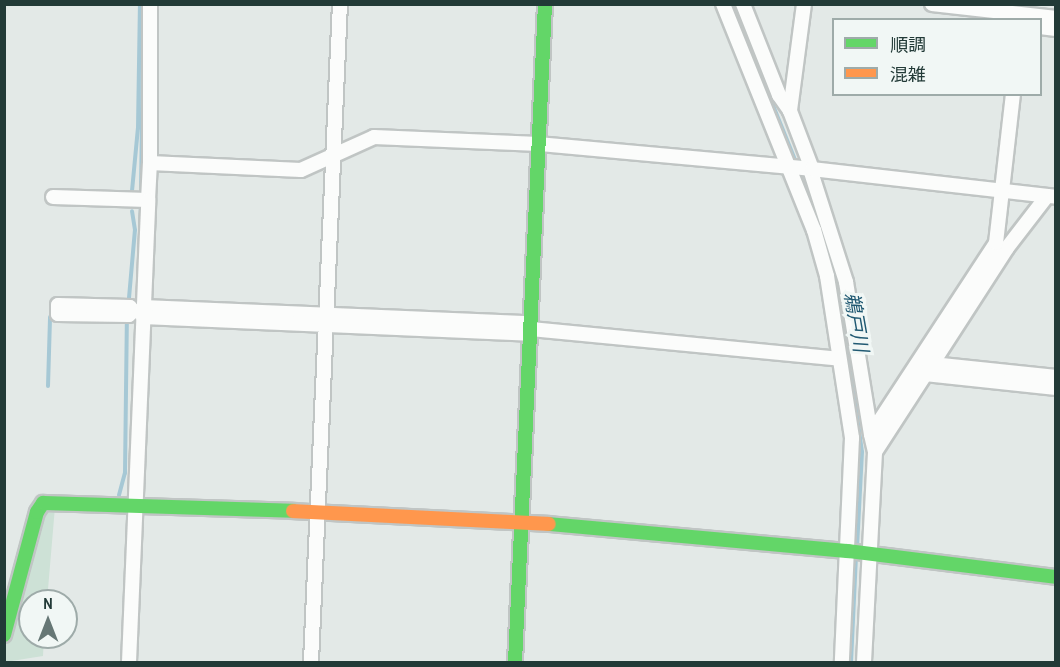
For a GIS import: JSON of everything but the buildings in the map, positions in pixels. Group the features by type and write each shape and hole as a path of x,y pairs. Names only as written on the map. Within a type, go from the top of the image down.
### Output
{"street":[{"path":"129,663 140,312 150,163 150,4"},
{"path":"311,663 340,4"},
{"path":"515,663 545,4"},
{"path":"723,4 814,230 826,276 852,438 864,663"},
{"path":"743,4 779,94 790,111 846,282 875,452 842,663"},
{"path":"790,111 804,4"},
{"path":"932,4 1005,8 1021,17"},
{"path":"1042,23 1056,29"},
{"path":"871,434 996,243 1013,96"},
{"path":"150,163 301,170 374,137 539,144 810,169 1051,197"},
{"path":"53,197 148,200"},
{"path":"875,452 1007,248 1051,197"},
{"path":"140,312 530,328 838,359"},
{"path":"929,369 1056,377"},
{"path":"929,369 1056,388"},
{"path":"4,635 37,512 43,503 522,521 859,553 1056,577"}],"green space":[{"path":"55,507 48,589 19,589 38,517"},
{"path":"18,595 18,649 43,649 43,656 5,662 5,645"}],"waterway":[{"path":"132,191 138,128 140,4"},
{"name":"鵜戸川","path":"732,4 797,165"},
{"path":"141,196 143,38"},
{"name":"鵜戸川","path":"799,172 824,234 843,315 862,452 857,547"},
{"path":"139,260 141,204"},
{"path":"129,298 135,230 132,211"},
{"path":"48,386 50,317"},
{"path":"119,495 125,473 127,320"},
{"name":"鵜戸川","path":"851,662 856,557"}],"traffic: fast":[{"path":"515,662 545,4"},
{"path":"4,635 37,512 43,503 293,511"},
{"path":"549,524 848,551 1056,577"}],"traffic: slow":[{"path":"293,511 549,524"}]}
